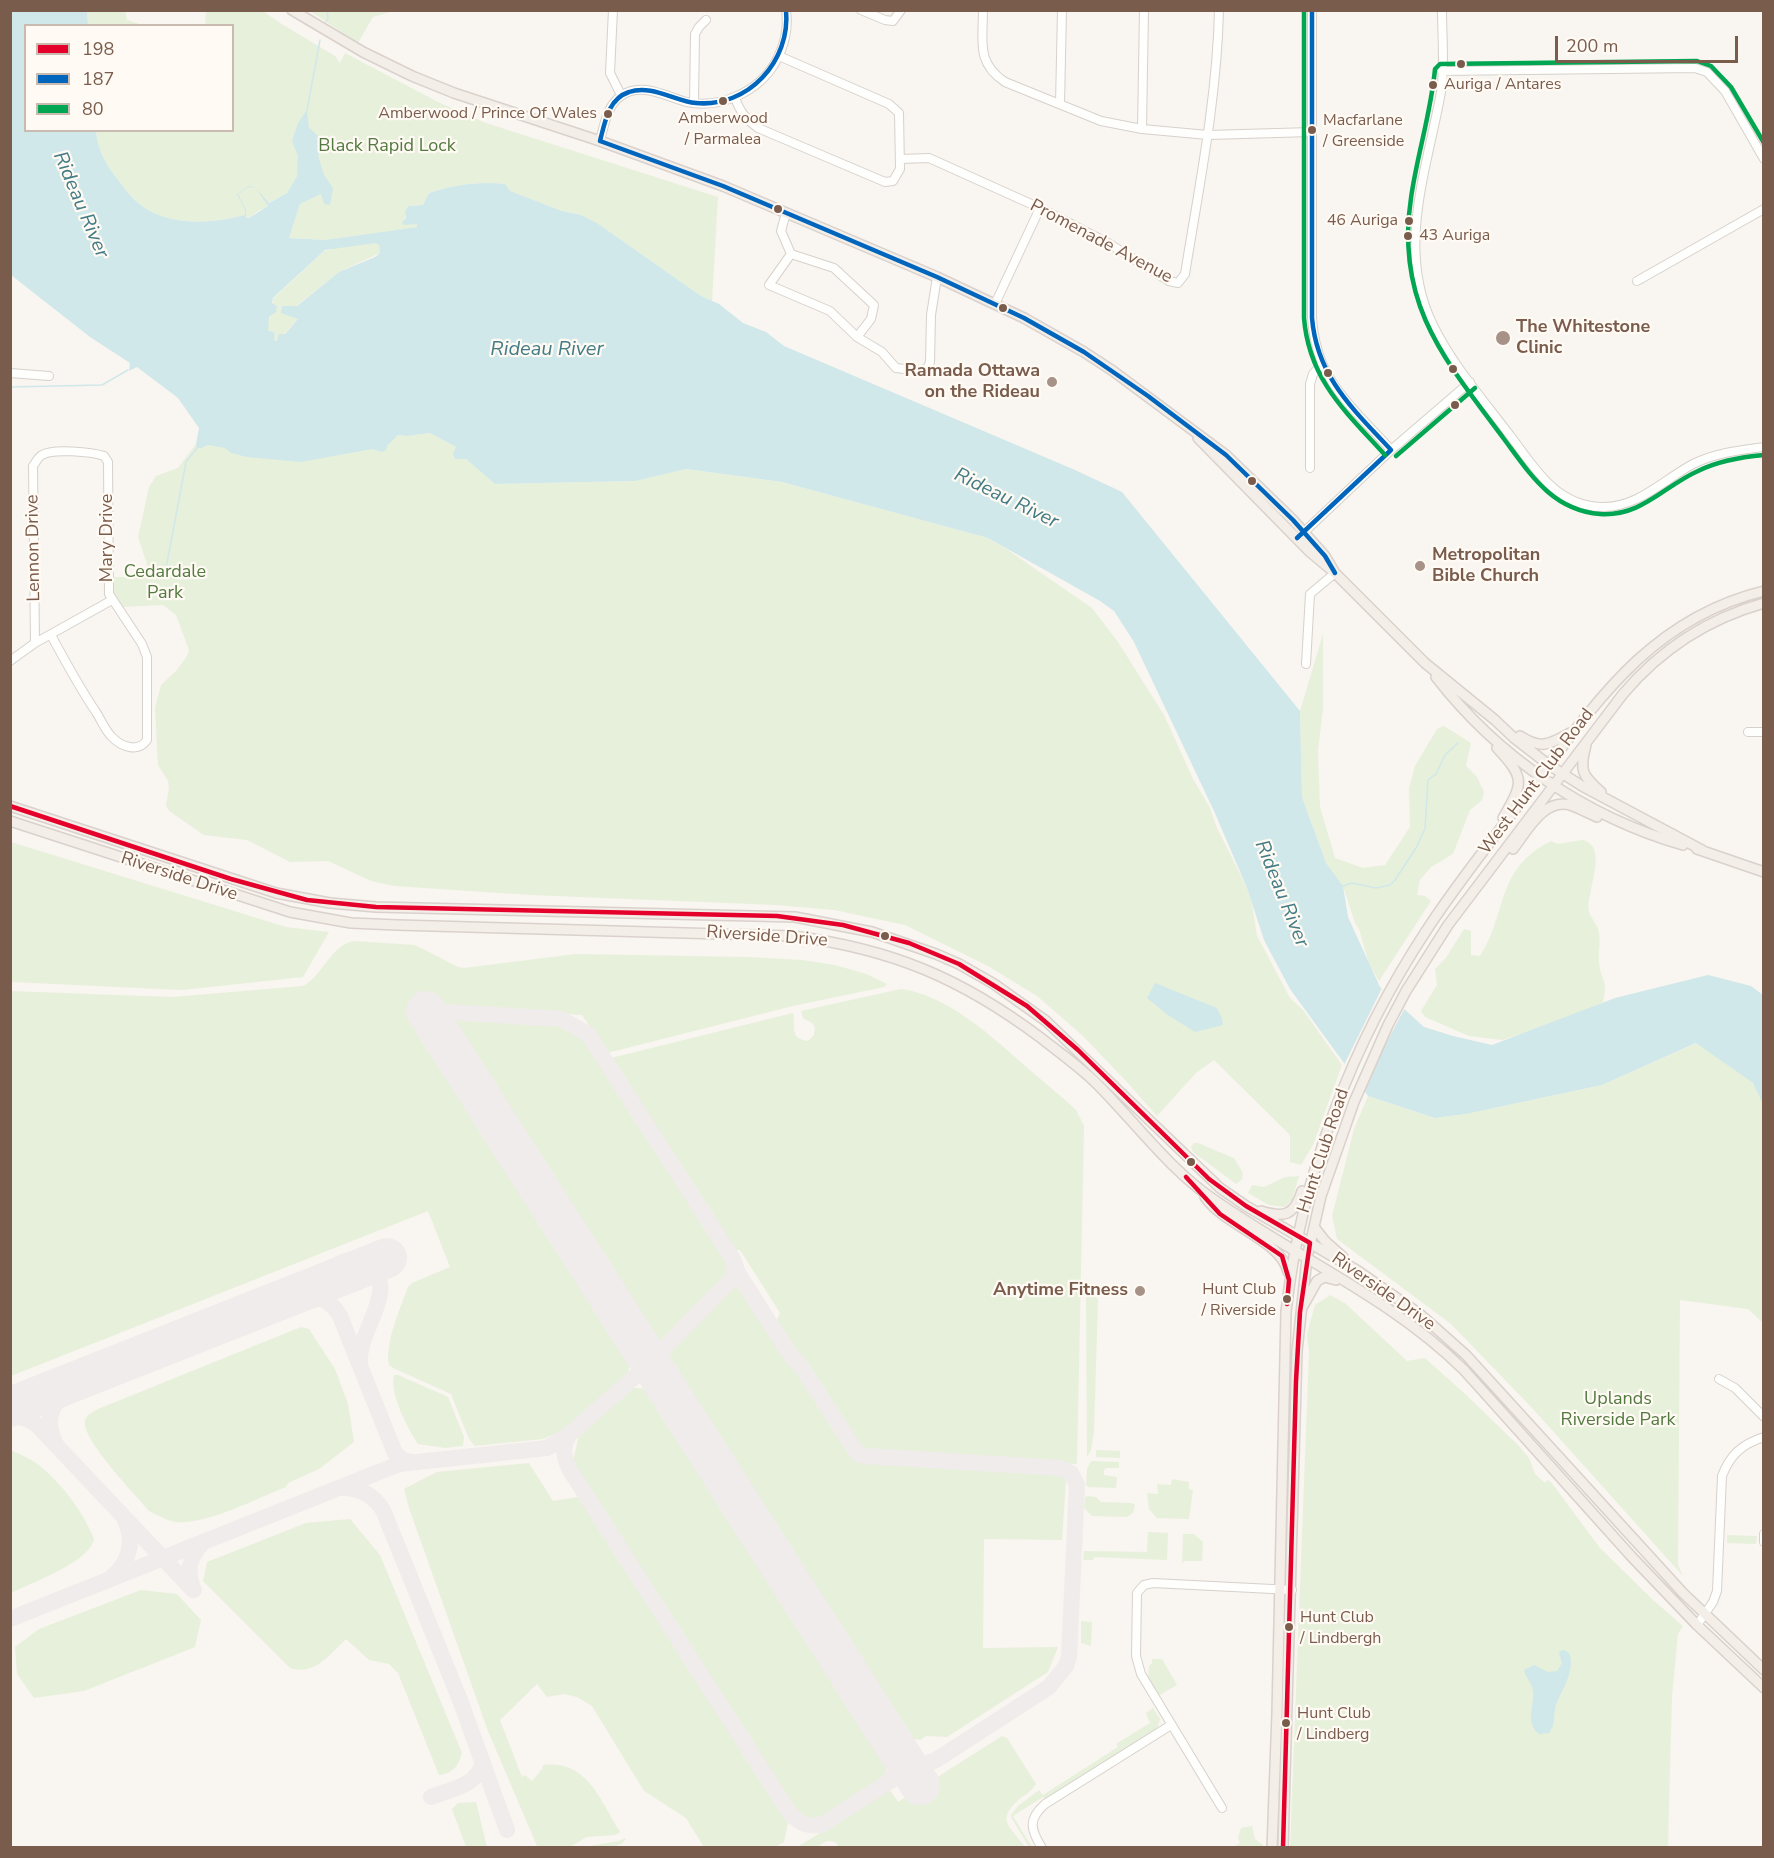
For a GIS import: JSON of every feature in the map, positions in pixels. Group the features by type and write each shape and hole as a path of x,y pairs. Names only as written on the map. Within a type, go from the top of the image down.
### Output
{"main road":[{"path":"292,10 363,52 412,76 454,93 600,141 723,186 937,277 995,304 1084,352 1189,427 1220,462 1300,535 1425,663 1470,717 1483,729 1554,785 1595,810 1633,829"},
{"name":"West Hunt Club Road","path":"1369,1033 1421,939 1575,730 1621,674 1665,637 1688,622 1716,608 1764,591"},
{"name":"West Hunt Club Road","path":"1379,1043 1406,991 1461,906 1632,682 1666,651 1710,622 1764,603"},
{"path":"1425,663 1486,713 1538,746 1557,740 1575,730"},
{"path":"1470,717 1479,717 1486,713"},
{"path":"1496,720 1514,738 1563,774 1702,850"},
{"path":"1481,855 1519,788 1517,771 1490,741 1483,729"},
{"path":"1588,739 1582,764 1584,776 1615,803"},
{"path":"1461,906 1542,813 1555,805 1571,805 1606,820 1764,872"},
{"name":"Riverside Drive","path":"10,806 231,879 276,893 318,902 397,907 777,916 843,925 886,936 959,964 1027,1006 1078,1050 1209,1179 1246,1206 1358,1271 1421,1315 1466,1355 1683,1593 1764,1670"},
{"name":"Riverside Drive","path":"10,821 263,904 328,920 397,926 773,934 825,940 874,951 924,968 952,981 1010,1015 1093,1080 1200,1190 1396,1312 1438,1345 1697,1624 1764,1688"},
{"name":"Hunt Club Road","path":"1272,1848 1284,1452 1285,1336 1290,1280 1297,1236 1325,1136 1369,1033"},
{"name":"Hunt Club Road","path":"1283,1848 1296,1384 1307,1258 1321,1196 1339,1140 1379,1043"},
{"path":"1168,1159 1178,1149"},
{"path":"1246,1206 1273,1214 1291,1212 1297,1206 1306,1182 1314,1171"},
{"path":"1200,1190 1220,1214 1278,1252 1285,1262 1290,1280"},
{"path":"1314,1227 1325,1241 1358,1271"},
{"path":"1301,1311 1312,1288 1322,1278 1335,1280 1355,1288"},
{"path":"1284,1452 1294,1451"}],"street":[{"path":"613,10 610,73 621,95"},
{"path":"600,141 608,115 621,95 634,90 649,90 694,103 710,103 735,97 751,89 763,79 785,43 786,10"},
{"path":"861,10 893,21 901,10"},
{"path":"983,10 983,55 994,75 1005,82 1101,121 1142,129 1208,135 1312,132"},
{"path":"1060,104 1062,10"},
{"path":"1142,129 1143,10"},
{"name":"Promenade Avenue","path":"900,159 929,158 1040,208 1108,243 1169,281 1178,284 1185,274 1208,135 1218,56 1219,10"},
{"path":"1312,10 1312,318 1314,340 1322,364 1346,398 1391,450"},
{"path":"1442,10 1441,89 1415,220 1416,266 1424,302 1434,327 1450,355 1543,479 1571,501 1601,507 1628,503 1642,497 1670,477 1696,463 1728,452 1764,447"},
{"path":"694,103 696,34 706,20"},
{"path":"735,97 747,120 758,128 885,182 893,181 900,169 899,113 889,104 779,56"},
{"path":"1442,71 1695,68 1710,74 1725,92 1764,159"},
{"path":"995,304 1040,208"},
{"path":"1637,281 1764,209"},
{"path":"786,213 781,231 791,254 834,268 872,303 873,316 857,337"},
{"path":"791,254 769,285 830,311 857,337 877,348 896,369 925,370 930,362 932,355 931,315 937,277"},
{"path":"1310,468 1310,384 1313,374 1322,364"},
{"path":"10,373 49,376"},
{"path":"1300,535 1391,450 1470,382"},
{"name":"Lennon Drive","path":"35,644 33,466 41,455 55,452 91,453 106,458"},
{"name":"Mary Drive","path":"51,635 85,696 112,737 138,748 147,740 147,657 142,644 112,600 108,585 108,462 106,458"},
{"path":"1306,664 1310,594 1335,573"},
{"path":"10,661 112,600"},
{"path":"1748,732 1764,732"},
{"path":"1719,1379 1735,1388 1764,1417"},
{"path":"1697,1624 1713,1602 1717,1591 1722,1476 1728,1460 1738,1449 1764,1437"},
{"path":"1764,1534 1764,1542"},
{"path":"1222,1808 1146,1685 1138,1663 1137,1593 1147,1583 1292,1590"},
{"path":"1042,1848 1034,1836 1032,1823 1035,1812 1171,1725"}],"green space":[{"path":"87,11 125,11 127,20 140,24 88,24"},
{"name":"Black Rapid Lock","path":"206,11 263,11 335,56 340,63 345,53 438,102 486,123 718,197 712,301 701,296 597,223 581,215 562,211 509,191 505,184 476,183 429,193 423,205 409,206 404,220 417,224 418,227 370,234 379,245 380,253 339,272 296,306 298,319 278,341 273,340 275,333 268,330 268,319 273,313 273,299 324,251 334,249 328,240 289,238 300,204 321,194 330,183 297,176 287,193 268,203 267,207 249,218 245,215 204,221 175,219 148,210 132,197 114,175 97,138 96,132 234,132 234,24 205,24"},
{"path":"310,11 394,11 373,17 358,43"},
{"name":"Cedardale Park","path":"430,433 456,447 459,459 466,459 495,484 635,481 685,469 782,482 988,538 1092,608 1118,642 1164,715 1247,888 1257,936 1290,998 1303,1010 1342,1065 1313,1145 1301,1165 1290,1162 1288,1133 1214,1060 1196,1073 1157,1116 1082,1035 1037,996 988,966 905,925 834,910 776,905 531,895 394,886 371,881 328,861 290,862 247,840 204,835 169,811 166,806 168,781 158,765 155,708 161,685 176,671 189,650 176,615 163,605 122,607 112,592 111,577 145,577 147,564 138,537 149,487 156,476 178,468 196,444 202,448 208,445 382,451 398,435"},
{"path":"1323,634 1323,708 1318,751 1320,807 1335,858 1363,868 1385,865 1410,827 1409,788 1415,766 1437,729 1444,726 1471,743 1466,766 1477,777 1484,792 1482,800 1470,810 1453,854 1431,867 1420,880 1417,895 1425,896 1431,901 1379,981 1369,964 1343,886 1326,863 1302,797 1300,711"},
{"path":"1582,840 1590,844 1596,860 1589,911 1600,936 1599,961 1605,984 1603,1002 1566,1020 1502,1040 1469,1036 1425,1017 1421,1011 1437,985 1435,969 1446,958 1464,929 1471,931 1471,955 1480,956 1489,940 1511,878 1520,865 1533,852 1551,841 1558,844"},
{"path":"11,842 286,927 329,932 303,977 182,990 11,982"},
{"path":"353,941 415,945 464,968 576,954 747,957 802,960 835,965 866,974 887,984 884,987 793,1006 607,1053 582,1015 433,1006 416,1018 633,1356 626,1378 567,1429 543,1439 475,1446 469,1439 451,1394 389,1365 391,1337 408,1287 412,1283 450,1267 428,1211 11,1376 11,991 172,997 303,986 316,975 338,949"},
{"path":"901,989 935,999 982,1029 1076,1110 1084,1126 1077,1464 871,1453 859,1447 777,1320 780,1313 740,1250 732,1250 611,1058 793,1013 794,1032 798,1038 808,1041 814,1035 815,1027 803,1018 801,1011"},
{"path":"454,1016 559,1024 584,1038 721,1249 726,1259 728,1273 661,1343 653,1346 650,1342 446,1025"},
{"name":"Uplands Riverside Park","path":"1697,1043 1753,1083 1764,1104 1763,1323 1748,1309 1680,1300 1678,1565 1683,1576 1533,1409 1451,1324 1337,1239 1332,1216 1354,1129 1368,1096 1435,1118 1466,1114 1602,1085"},
{"path":"1194,1143 1234,1158 1243,1173 1242,1179 1236,1184 1193,1152 1191,1147"},
{"path":"1299,1176 1292,1200 1285,1207 1269,1205 1248,1193 1252,1185 1264,1187 1285,1177"},
{"path":"732,1285 740,1286 856,1461 1059,1473 1066,1480 1062,1540 984,1539 983,1648 1058,1647 1048,1672 947,1737 926,1736 920,1740 902,1737 665,1363 669,1351"},
{"path":"1086,1293 1095,1295 1098,1300 1094,1432 1091,1450 1087,1457"},
{"path":"1330,1295 1346,1304 1407,1361 1425,1358 1463,1392 1519,1446 1529,1458 1535,1474 1545,1483 1547,1480 1551,1482 1600,1548 1683,1626 1678,1634 1672,1696 1668,1847 1290,1848 1309,1352 1307,1334 1315,1305"},
{"path":"301,1327 309,1329 335,1369 348,1404 354,1442 319,1469 288,1483 286,1487 216,1515 188,1522 175,1522 149,1511 91,1440 86,1429 87,1417 98,1409"},
{"path":"394,1375 448,1397 464,1437 463,1446 445,1448 418,1444 397,1401 393,1383"},
{"path":"633,1388 654,1389 889,1756 885,1776 818,1820 798,1815 573,1461 579,1435"},
{"path":"11,1450 36,1463 54,1479 77,1507 94,1539 90,1548 71,1564 11,1593"},
{"path":"1096,1450 1120,1451 1120,1458 1096,1457"},
{"path":"1091,1461 1119,1462 1119,1468 1104,1470 1104,1475 1117,1477 1116,1488 1086,1485 1087,1469"},
{"path":"529,1463 553,1501 578,1497 788,1823 784,1842 775,1847 704,1847 686,1818 644,1791 592,1706 577,1697 565,1694 547,1697 537,1684 500,1720 522,1777 525,1775 532,1781 543,1765 571,1768 590,1784 620,1832 616,1835 587,1837 570,1847 535,1847 537,1846 488,1731 404,1489 437,1472"},
{"path":"1172,1479 1189,1482 1189,1489 1193,1490 1189,1519 1157,1518 1149,1509 1147,1493 1158,1494 1157,1484 1171,1485"},
{"path":"1085,1497 1096,1497 1101,1502 1132,1503 1135,1505 1133,1513 1127,1517 1092,1516 1084,1508"},
{"path":"350,1519 380,1555 462,1753 457,1765 448,1773 439,1775 398,1673 389,1664 369,1660 346,1639 328,1657 314,1666 299,1670 290,1668 203,1581 207,1562 306,1523"},
{"path":"1148,1532 1168,1533 1167,1560 1094,1557 1093,1560 1083,1560 1084,1551 1147,1552"},
{"path":"1183,1534 1194,1534 1203,1542 1202,1561 1184,1561 1182,1564"},
{"path":"1727,1535 1757,1536 1756,1544 1727,1543"},
{"path":"141,1590 177,1594 201,1620 195,1647 84,1691 34,1698 17,1674 15,1647 39,1629"},
{"path":"1081,1621 1092,1622 1091,1646 1081,1643"},
{"path":"1152,1659 1162,1659 1177,1685 1158,1696 1148,1681"},
{"path":"1153,1708 1160,1719 1157,1729 1045,1799 1043,1797 1013,1816 1032,1847 1029,1847 1012,1819 1011,1815 1018,1806 1039,1790 1043,1795 1118,1747 1116,1744 1150,1723 1146,1713"},
{"path":"1002,1736 1007,1738 1036,1784 1014,1805 1007,1816 1009,1827 1025,1847 840,1848 835,1842 827,1841 816,1847 797,1847 890,1790 898,1802"},
{"path":"476,1802 487,1847 466,1847 452,1809 458,1803"},
{"path":"1252,1826 1255,1839 1263,1847 1234,1847 1240,1843 1238,1838 1241,1828"},
{"path":"625,1838 622,1843 612,1848 583,1847 619,1841"}],"water":[{"name":"Rideau River","path":"10,11 87,11 88,24 24,24 24,132 96,132 103,157 123,186 137,202 161,216 189,221 232,218 245,215 237,194 249,186 256,188 269,203 287,193 297,176 298,156 292,141 298,123 307,110 309,128 324,141 318,156 324,175 333,188 330,205 324,204 321,194 300,204 289,238 326,240 417,227 417,224 404,225 402,222 406,218 405,211 409,206 423,205 429,193 476,183 505,184 510,191 562,211 581,215 597,223 701,296 719,304 743,323 766,332 784,346 1122,492 1300,711 1302,797 1326,863 1343,886 1348,917 1380,987 1424,1027 1492,1045 1615,998 1708,975 1751,986 1763,995 1763,1104 1753,1083 1696,1043 1602,1085 1466,1114 1435,1118 1368,1096 1290,989 1264,940 1247,888 1214,811 1134,642 1114,611 988,538 782,482 686,469 635,481 495,484 466,459 455,459 453,454 456,447 430,433 398,435 382,452 372,449 301,462 247,457 231,453 225,448 208,445 197,448 199,428 178,398 137,367 129,371 130,363 90,337 11,275","holes":["249,187 256,188 268,206 249,218 246,217 246,210 238,194","376,243 379,245 380,253 375,257 339,272 297,306 282,306 281,313 298,319 285,334 279,334 277,341 274,340 275,333 268,330 269,317 276,312 277,306 272,303 273,298 325,250"]},
{"path":"1155,983 1217,1008 1223,1025 1195,1032 1147,998"},
{"path":"1564,1650 1569,1653 1570,1673 1556,1705 1551,1730 1549,1733 1539,1734 1532,1723 1533,1693 1524,1670 1534,1665 1548,1672 1557,1671 1562,1663 1560,1651"}],"pier":[{"path":"1383,986 1406,1006 1384,1047 1363,1095 1343,1067"}],"waterway":[{"path":"326,22 327,10"},
{"path":"307,110 320,40"},
{"path":"10,387 102,385 128,370"},
{"path":"166,568 186,462 197,448"},
{"path":"1343,886 1352,883 1376,888 1390,885 1395,880 1416,848 1425,829 1428,780 1436,774 1445,755 1458,743"}],"taxiway":[{"path":"463,1067 439,1026 441,1017 447,1012 561,1019 588,1034 733,1259 738,1273 789,1353 800,1365 858,1454 1060,1468 1071,1473 1077,1485 1069,1657 1066,1666 1049,1687 936,1760 900,1775 823,1824 813,1826 800,1822 789,1812 571,1472 564,1454 569,1435"},
{"path":"297,1293 325,1279 342,1262 363,1262 369,1266 377,1275 380,1286 379,1299 364,1338 360,1362"},
{"path":"690,1422 658,1371 656,1360 662,1350 731,1280 735,1267"},
{"path":"242,1318 294,1298 307,1296 320,1298 331,1304 340,1316 395,1453 402,1460 413,1462"},
{"path":"10,1619 399,1464 547,1448 569,1435 640,1372 639,1353 630,1332 605,1296"},
{"path":"57,1446 50,1428 51,1413 58,1400 84,1381 130,1363"},
{"path":"681,1413 696,1437"},
{"path":"10,1415 27,1419 37,1425 193,1590"},
{"path":"340,1488 365,1493 383,1510 460,1700 507,1830"},
{"path":"113,1576 123,1564 129,1551 130,1536 125,1521"},
{"path":"194,1590 190,1577 190,1565 195,1553 203,1543"},
{"path":"862,1696 897,1754 897,1769 888,1782"},
{"path":"431,1797 469,1782 480,1771 483,1763"}],"runway":[{"path":"426,1011 920,1785"},
{"path":"10,1407 387,1258"}],"transit line":[{"name":"187","path":"600,141 608,112 616,100 629,92 654,91 688,102 715,103 733,98 749,89 762,78 781,47 786,29 786,10"},
{"name":"80","path":"1304,10 1304,318 1307,340 1313,360 1332,394 1385,455"},
{"name":"187","path":"1312,10 1312,318 1315,339 1321,358 1339,391 1391,450"},
{"name":"80","path":"1764,143 1731,87 1711,66 1697,61 1440,64 1435,69 1411,198 1408,236 1410,269 1418,300 1429,329 1444,356 1523,465 1544,488 1568,506 1600,514 1628,511 1706,468 1730,460 1764,455"},
{"name":"187","path":"600,141 723,186 937,277 1024,318 1084,352 1148,396 1226,455 1293,520 1325,556 1335,573"},
{"name":"80","path":"1396,456 1475,388"},
{"name":"187","path":"1297,538 1391,450"},
{"name":"198","path":"10,806 231,879 307,900 376,907 777,916 843,925 909,943 959,964 1027,1006 1078,1050 1209,1179 1246,1206 1310,1243 1300,1312 1296,1381 1283,1848"},
{"name":"198","path":"1186,1177 1220,1214 1282,1256 1289,1280 1287,1304"}],"place":[{"name":"Auriga / Antares","path":"1433,85"},
{"name":"Amberwood / Parmalea","path":"723,101"},
{"name":"Amberwood / Prince Of Wales","path":"608,114"},
{"name":"Macfarlane / Greenside","path":"1312,130"},
{"name":"46 Auriga","path":"1409,221"},
{"name":"43 Auriga","path":"1408,236"},
{"name":"The Whitestone Clinic","path":"1503,338"},
{"name":"Ramada Ottawa on the Rideau","path":"1052,382"},
{"name":"Metropolitan Bible Church","path":"1420,566"},
{"name":"Anytime Fitness","path":"1140,1291"},
{"name":"Hunt Club / Riverside","path":"1287,1299"},
{"name":"Hunt Club / Lindbergh","path":"1289,1627"},
{"name":"Hunt Club / Lindberg","path":"1286,1723"}]}
